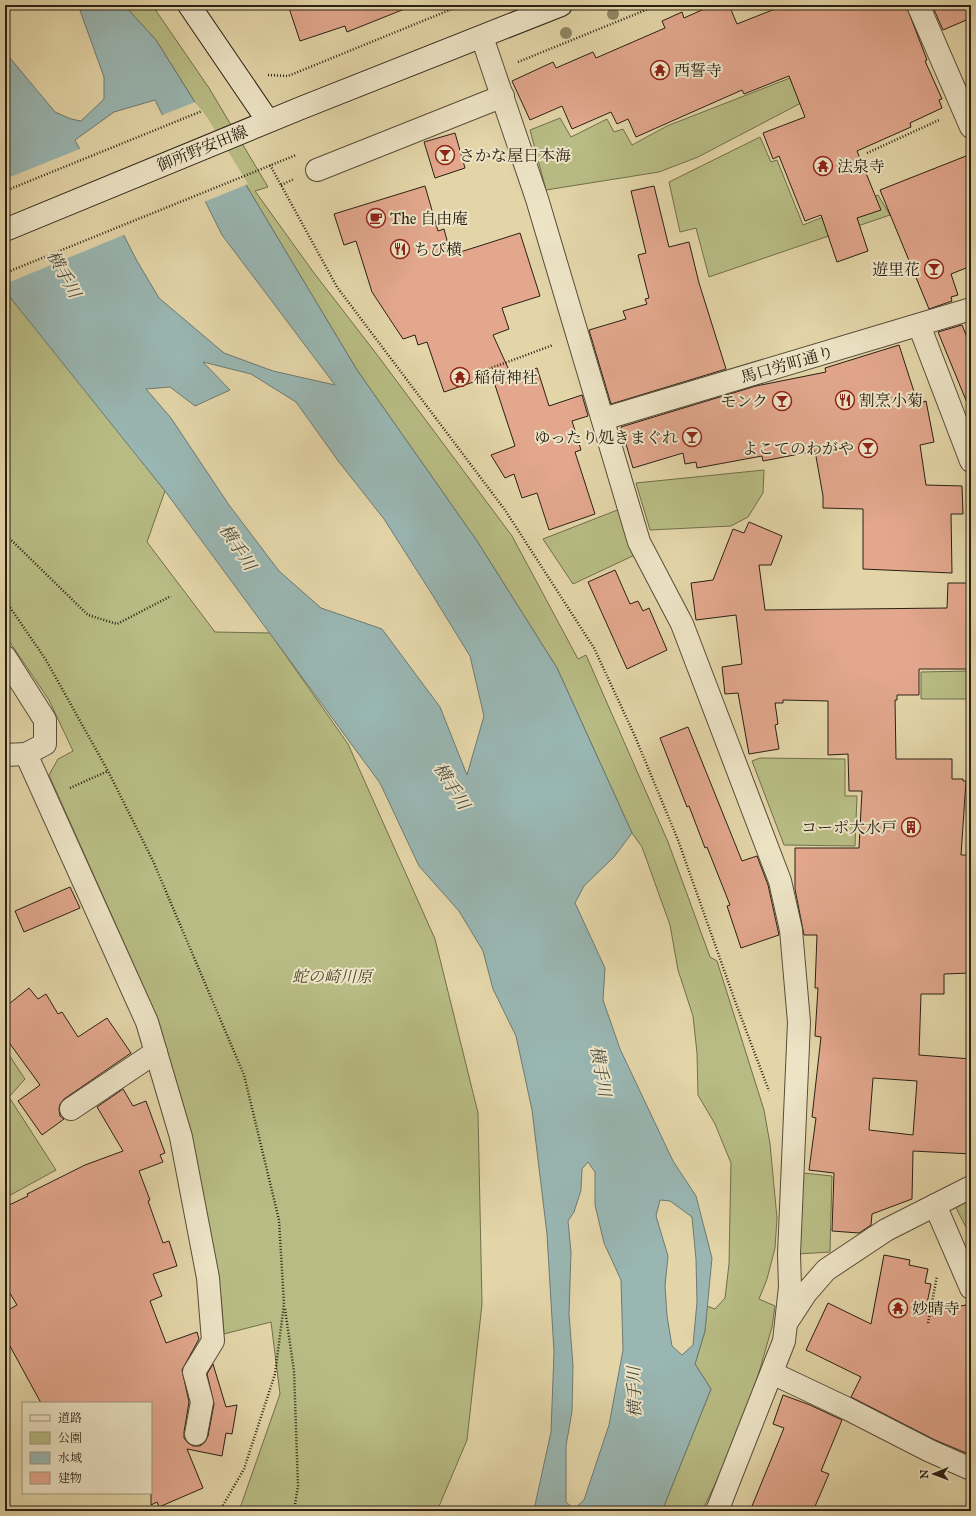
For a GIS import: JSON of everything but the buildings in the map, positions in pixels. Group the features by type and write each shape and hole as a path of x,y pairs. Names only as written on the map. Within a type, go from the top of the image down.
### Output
{"street":[{"name":"御所野安田線","path":"5,230 268,121 189,5"},
{"path":"268,121 562,5"},
{"path":"918,5 967,118"},
{"path":"482,37 537,199 639,542 682,624 780,881 790,930 799,1022 788,1254 790,1287 784,1341 717,1511"},
{"path":"316,170 503,96"},
{"name":"馬口労町通り","path":"603,419 971,309"},
{"path":"919,325 971,462"},
{"path":"5,657 45,720 45,744 26,754 5,755"},
{"path":"26,754 147,1022 181,1137 208,1278 212,1340 194,1372 202,1402 196,1434"},
{"path":"71,1109 156,1052"},
{"path":"786,1323 806,1294 826,1270 886,1230 971,1186"},
{"path":"935,1205 971,1288"},
{"path":"772,1373 848,1409 930,1451 971,1468"}],"path":[{"path":"264,70 268,75 288,76 462,5"},
{"path":"5,191 202,111"},
{"path":"867,153 967,118"},
{"path":"270,165 337,287 505,510 594,648 634,734 678,840 735,1001 769,1091"},
{"path":"5,273 249,174"},
{"path":"486,370 578,335"},
{"path":"5,534 88,615 117,624 171,596"},
{"path":"5,600 46,660 108,771 153,861 244,1076 279,1220 284,1304 294,1371 298,1486 294,1511"},
{"path":"46,800 108,771"},
{"path":"928,1323 936,1277 946,1263 957,1257"},
{"path":"215,1511 222,1507 244,1469 275,1374 284,1304"}],"green space":[{"path":"124,5 152,5 209,88 268,187 255,191 314,273 378,356 512,536 578,659 586,655 668,842 710,957 717,961 764,1110 770,1144 777,1218 775,1248 767,1279 759,1299 775,1306 772,1327 739,1435 702,1511 662,1511 711,1389 695,1364 705,1331 707,1306 715,1309 725,1298 729,1264 731,1163 715,1124 698,1095 697,1053 693,1016 678,970 670,925 642,847 632,833 557,668 477,541 357,370 231,160 156,40"},
{"path":"790,78 803,102 698,157 659,172 546,190 530,130 560,118 571,137 607,119 614,132 623,129 632,145 667,126"},
{"path":"760,137 771,162 777,160 803,225 878,195 890,215 709,277 696,228 680,232 669,182"},
{"name":"蛇の崎川原","path":"5,291 165,491 147,542 215,632 270,633 348,744 435,939 478,1113 482,1304 467,1440 437,1511 239,1511 280,1394 271,1322 224,1334 221,1298 205,1204 187,1118 140,979 49,775 58,759 73,751 49,700 5,635"},
{"path":"764,470 763,493 748,517 731,526 650,530 636,483"},
{"path":"620,509 639,553 573,584 543,539"},
{"path":"971,671 971,699 921,699 921,672"},
{"path":"760,758 845,759 845,796 857,796 855,846 784,845 752,761"},
{"path":"5,1049 25,1079 9,1097 56,1170 5,1198"},
{"path":"803,1173 832,1176 830,1252 798,1254"},
{"path":"971,1195 971,1237 954,1204"}],"water":[{"name":"横手川","path":"78,5 124,5 156,40 231,160 357,370 477,541 557,668 632,833 614,857 584,886 575,903 605,968 603,1000 620,1049 673,1161 696,1196 712,1258 705,1331 695,1364 711,1389 662,1511 533,1511 551,1432 554,1352 547,1234 532,1110 516,1036 493,989 483,951 459,911 419,866 380,783 165,491 5,291 5,52 55,112 71,119 81,121 104,99 104,77","holes":["155,100 222,235 335,385 273,371 224,353 159,298 137,261 75,140 114,112","203,362 251,374 296,402 339,462 384,519 430,591 470,656 484,716 467,775 440,707 382,629 321,608 279,571 229,505 171,418 146,389 170,387 195,406 230,390","588,1162 595,1172 595,1205 604,1243 621,1280 623,1350 609,1425 584,1500 574,1509 566,1502 566,1446 572,1411 573,1366 569,1314 571,1252 568,1221 574,1212 581,1190 582,1169","660,1200 670,1201 692,1217 696,1259 697,1302 693,1345 682,1355 672,1346 667,1316 665,1286 668,1256 656,1216"]}],"pier":[{"path":"195,102 207,117 248,184 204,202 160,116"},
{"path":"82,148 126,234 5,284 5,179"}],"place":[{"name":"西誓寺","path":"660,70"},
{"name":"さかな屋日本海","path":"445,155"},
{"name":"法泉寺","path":"823,166"},
{"name":"The 自由庵","path":"376,218"},
{"name":"ちび横","path":"400,249"},
{"name":"遊里花","path":"934,269"},
{"name":"稲荷神社","path":"460,377"},
{"name":"割烹小菊","path":"845,400"},
{"name":"モンク","path":"782,401"},
{"name":"ゆったり処きまぐれ","path":"692,437"},
{"name":"よこてのわがや","path":"868,448"},
{"name":"コーポ大水戸","path":"911,827"},
{"name":"妙晴寺","path":"898,1308"}]}
